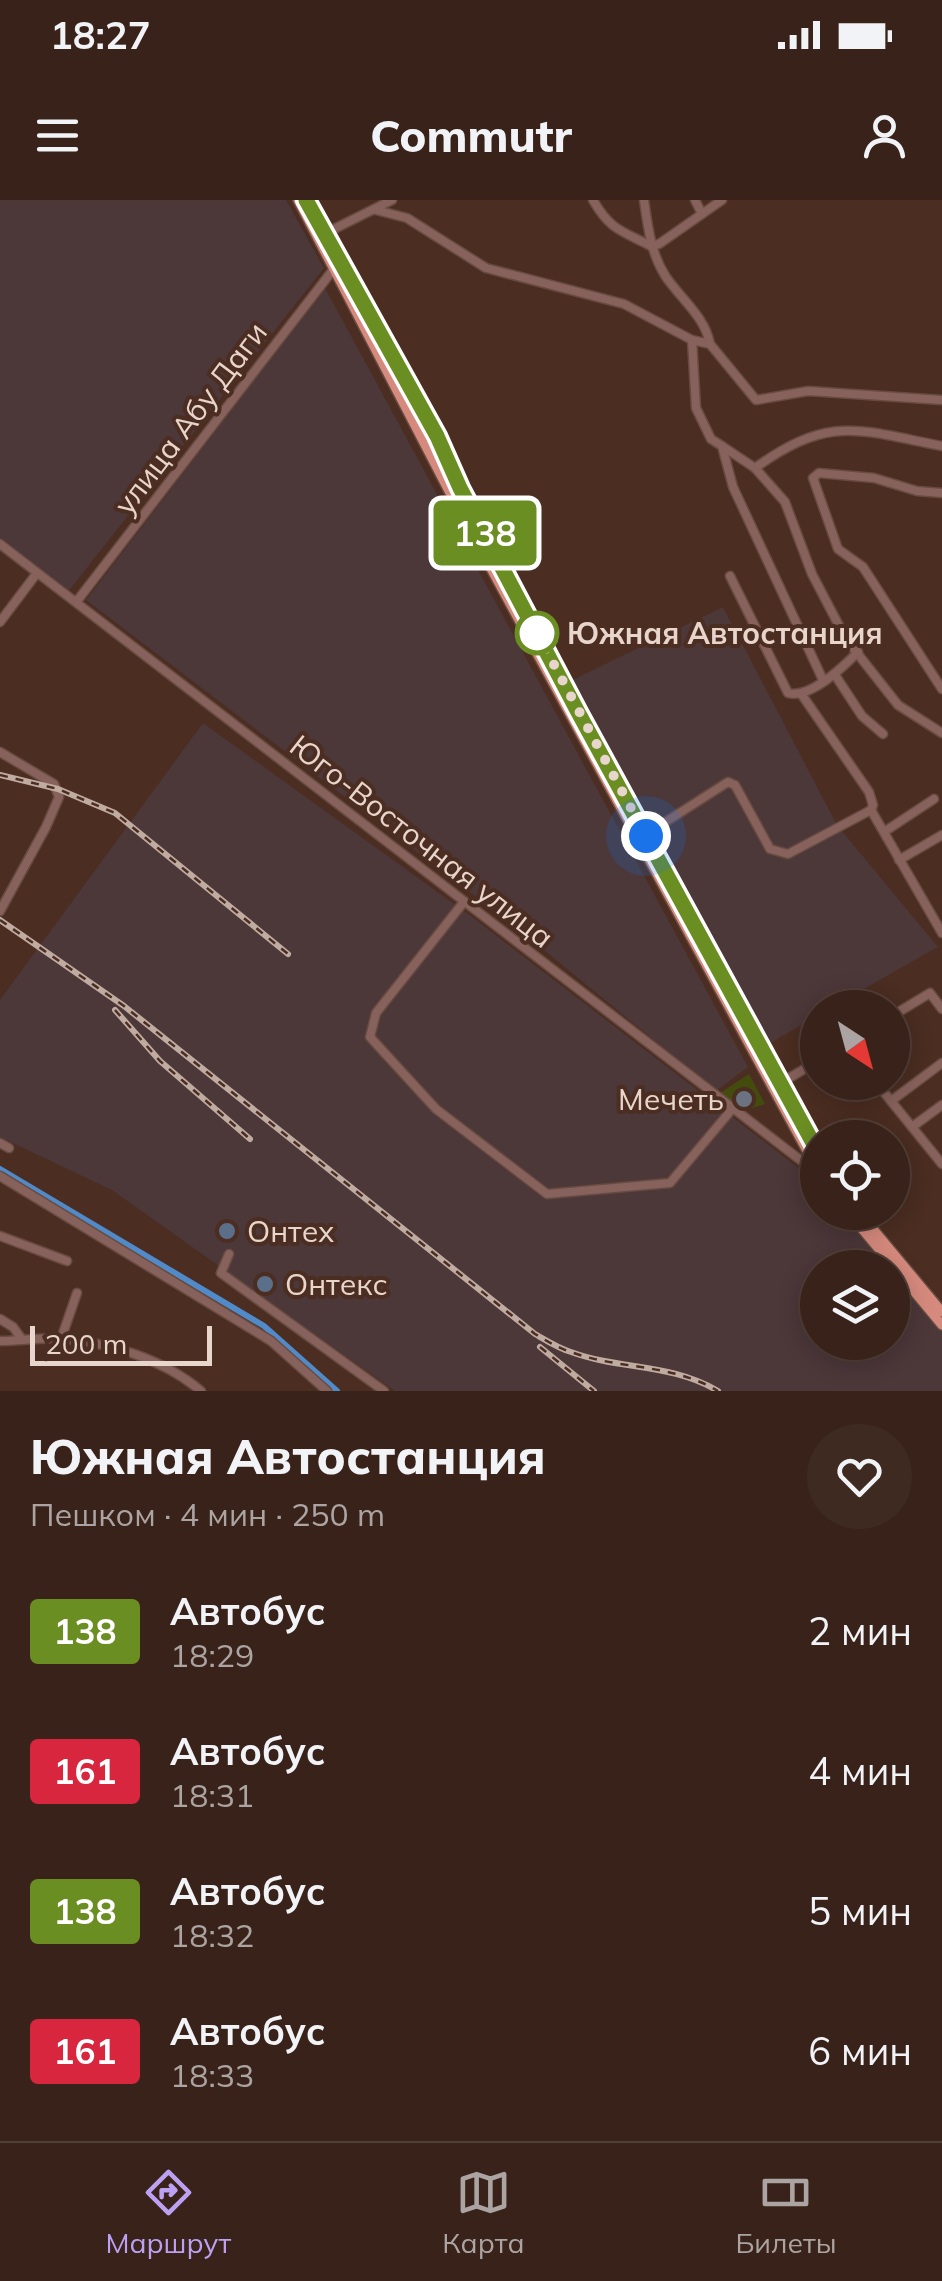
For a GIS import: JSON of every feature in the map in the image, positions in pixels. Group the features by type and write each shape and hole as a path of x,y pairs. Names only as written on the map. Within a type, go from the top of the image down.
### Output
{"main road":[{"path":"298,200 337,266 458,508 642,838 800,1137"},
{"path":"306,200 321,236"},
{"path":"774,1087 800,1125"},
{"path":"864,1230 941,1319"},
{"path":"872,1230 941,1319"}],"street":[{"path":"321,236 392,200"},
{"path":"593,200 617,231 651,246 722,200"},
{"path":"644,200 651,246 665,276 706,327 710,344 756,400 808,391 942,400"},
{"path":"695,200 702,214"},
{"path":"376,210 407,218 486,268 624,304 692,340 710,344"},
{"name":"улица Абу Даги","path":"77,601 337,266"},
{"path":"692,340 696,408 712,439 755,468 786,502 812,574 846,639 898,705 942,733"},
{"path":"755,468 790,443 838,430 853,429 942,446"},
{"path":"722,446 732,487 823,680"},
{"path":"942,493 874,478 819,473 814,478 838,549 863,567 942,689"},
{"name":"Юго-Восточная улица","path":"0,544 800,1158"},
{"path":"0,622 37,573"},
{"path":"730,576 788,693 802,695 834,676 858,652"},
{"path":"834,676 862,716 883,734"},
{"path":"642,838 728,782 736,785 770,849 788,854 871,810 869,792 802,695"},
{"path":"0,752 54,784 59,796 0,911"},
{"path":"884,832 934,799"},
{"path":"871,810 942,933"},
{"path":"900,860 942,835"},
{"path":"464,902 376,1013 370,1037 436,1110 546,1194 670,1183 732,1108"},
{"path":"910,1005 930,993 942,1009"},
{"path":"942,1062 891,1102 939,1152 942,1164"},
{"path":"774,1087 800,1072"},
{"path":"912,1127 942,1105"},
{"path":"0,1176 271,1340 326,1391"},
{"path":"0,1236 67,1261"},
{"path":"229,1254 221,1273 384,1391"},
{"path":"61,1338 76,1293"},
{"path":"0,1319 21,1338"},
{"path":"0,1341 61,1338 108,1344 178,1375 201,1391"}],"shaded area":[{"path":"0,200 286,200 324,268 67,593 0,541"},
{"path":"325,288 748,1067 716,1091 517,928 86,600"},
{"path":"723,607 837,825 938,947 862,990 800,990 800,1026 765,1046 568,682"},
{"path":"203,723 471,916 800,1169 800,1230 856,1230 874,1250 800,1250 800,1360 910,1360 910,1290 942,1327 942,1391 395,1391 112,1190 0,1137 0,1000"}],"green space":[{"path":"749,1074 765,1104 741,1112 719,1094"}],"waterway":[{"path":"0,1169 264,1326 337,1391"}],"railway":[{"path":"0,775 58,789 115,813 288,954"},
{"path":"0,920 124,1006 535,1334 589,1358 664,1371 718,1391"},
{"path":"115,1010 160,1061 250,1139"},
{"path":"540,1347 594,1391"}],"bus line":[{"name":"138","path":"306,200 437,436 460,488 579,714 800,1121"}],"place":[{"name":"Южная Автостанция","path":"537,633"},
{"name":"Мечеть","path":"744,1099"},
{"name":"Онтех","path":"227,1231"},
{"name":"Онтекс","path":"265,1284"}],"route":[{"path":"537,633 646,836"}]}
